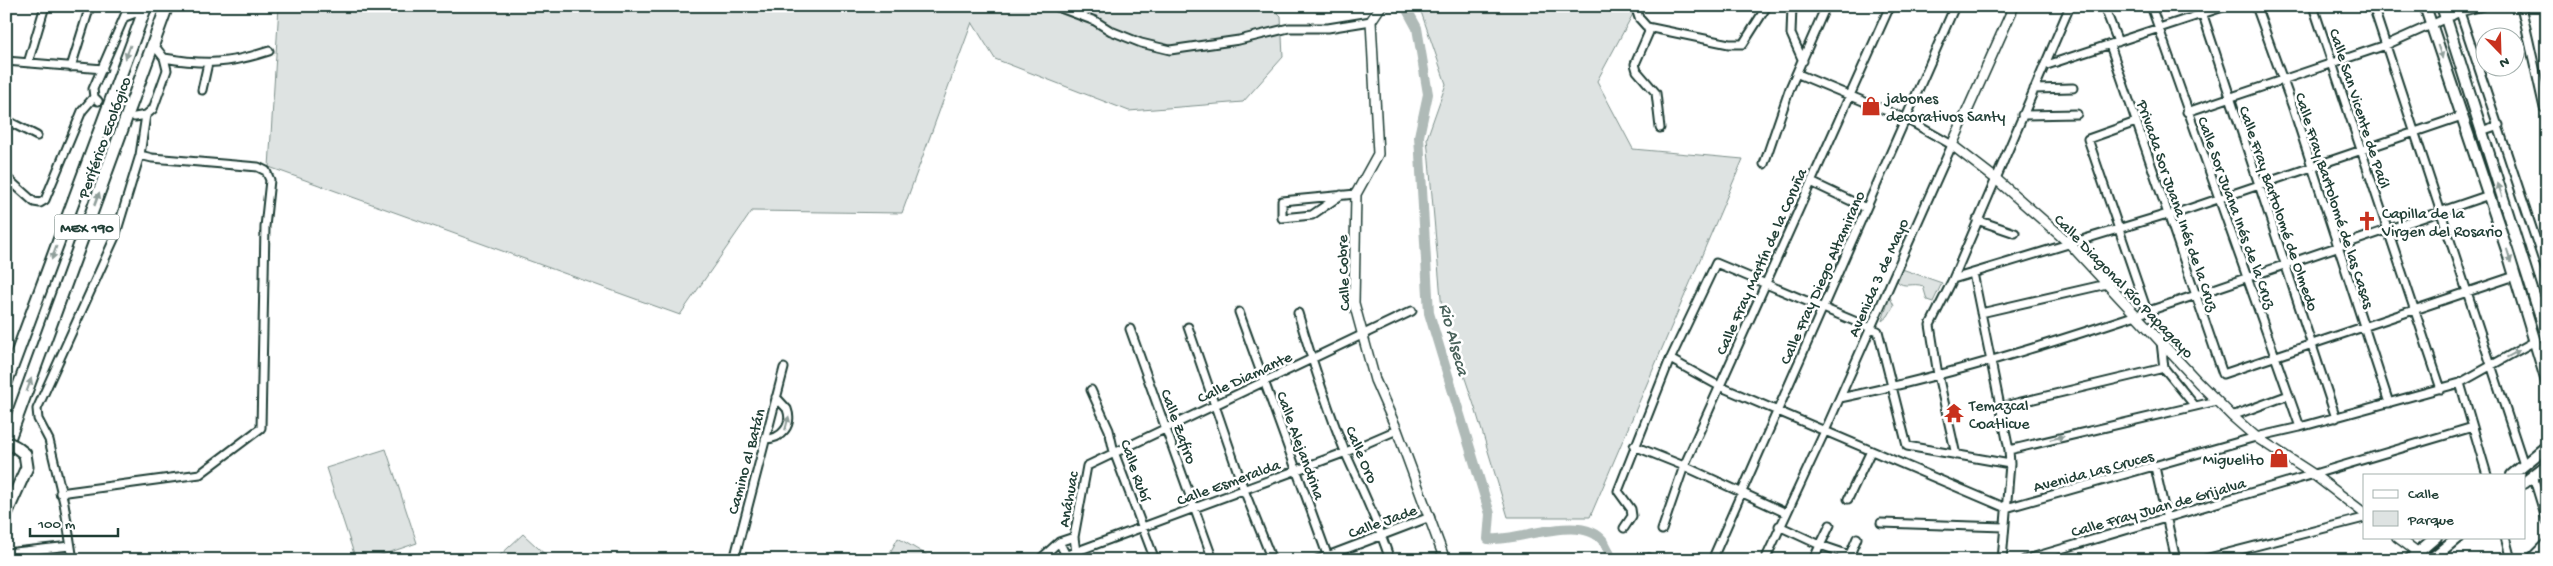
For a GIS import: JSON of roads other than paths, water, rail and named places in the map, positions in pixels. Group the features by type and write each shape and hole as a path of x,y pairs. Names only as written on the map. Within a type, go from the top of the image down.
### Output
{"highway":[{"name":"Periférico Ecológico","path":"10,445 167,6"},
{"name":"Periférico Ecológico","path":"6,383 145,8"},
{"path":"6,514 28,464 25,454 10,445"}],"main road":[{"path":"2425,6 2515,276 2547,382"},
{"path":"2442,6 2450,18 2481,130 2541,307 2547,337"},
{"path":"2513,474 2547,446"},
{"path":"2528,480 2547,465"},
{"path":"2409,560 2435,538"},
{"path":"2429,560 2457,538"},
{"path":"2531,560 2547,544"},
{"path":"2544,560 2547,557"}],"street":[{"path":"28,63 45,6"},
{"path":"71,67 90,6"},
{"path":"6,177 34,202 40,203 45,200 82,111 96,99 93,89 129,6"},
{"path":"1055,6 1095,21 1111,32 1141,43 1170,50 1239,40 1289,28 1328,28 1371,21 1381,6"},
{"path":"1635,6 1639,18 1649,32 1635,64 1637,71 1656,93 1660,128"},
{"path":"1647,27 1656,27 1679,34 1729,44 1743,44 1767,6"},
{"path":"1792,6 1792,34 1804,61"},
{"path":"1764,164 1790,88 1804,61 1826,6"},
{"name":"Calle Fray Martín de la Coruña","path":"1662,530 1684,466 1890,6"},
{"name":"Calle Fray Diego Altamirano","path":"1712,560 1955,6"},
{"name":"Avenida 3 de Mayo","path":"1765,560 1779,526 1840,398 2014,6"},
{"path":"1956,455 1938,375 1930,324 1953,279 2070,6"},
{"path":"2104,6 2118,42"},
{"name":"Calle Sor Juana Inés de la Cruz","path":"2151,6 2157,28 2219,196 2300,427"},
{"name":"Calle Fray Bartolomé de Olmedo","path":"2200,6 2228,97 2336,418"},
{"path":"2044,66 2226,6"},
{"name":"Calle Fray Bartolomé de las Casas","path":"2256,6 2389,403"},
{"name":"Calle San Vicente de Paúl","path":"2313,6 2441,389"},
{"path":"2372,6 2524,464"},
{"path":"2448,6 2450,18"},
{"path":"2187,112 2386,46 2460,12 2483,6"},
{"path":"2521,6 2544,108"},
{"path":"125,17 145,8"},
{"path":"2460,12 2461,20 2499,125 2547,273"},
{"name":"Calle Cobre","path":"1371,21 1378,154 1356,194 1354,303 1375,380 1397,430 1444,560"},
{"path":"135,117 146,115 153,109 167,70 164,58 154,45"},
{"name":"Privada Sor Juana Inés de la Cruz","path":"2110,45 2166,214 2223,374 2275,356"},
{"path":"164,58 208,63 224,62 269,51"},
{"path":"6,61 103,69"},
{"path":"202,90 208,63"},
{"name":"Calle Diagonal Río Papagayo","path":"1798,74 1906,119 1952,145 1996,179 2070,244 2232,416 2256,437 2313,474 2363,511"},
{"path":"2034,89 2073,88"},
{"path":"2022,115 2077,114"},
{"path":"1953,279 2120,229 2461,114"},
{"path":"73,560 49,440 38,418 36,409 108,256 140,155 146,115"},
{"path":"6,120 37,136"},
{"path":"2136,122 2088,139 2147,311"},
{"path":"2481,130 2499,125"},
{"path":"60,493 200,474 261,428 266,227 270,180 266,171 258,167 152,158 140,155"},
{"path":"1811,182 1866,208"},
{"path":"1341,195 1312,215 1282,218 1282,201 1341,195 1356,194"},
{"path":"1840,398 1892,388 1991,361 2136,315 2489,196"},
{"path":"1977,220 2015,233"},
{"path":"1624,528 1632,516 1631,509 1618,491 1634,446 1670,359 1716,263 1765,285 1878,330 1907,446 2010,464"},
{"path":"1972,273 2009,450 2010,464 2002,560"},
{"path":"2275,356 2515,276"},
{"path":"1981,313 2107,284"},
{"path":"2541,307 2547,296"},
{"name":"Calle Diamante","path":"1086,466 1412,311"},
{"name":"Calle Alejandrina","path":"1239,312 1329,558"},
{"name":"Calle Oro","path":"1298,313 1311,359 1346,452 1382,534 1390,560"},
{"path":"1188,326 1244,490 1272,560"},
{"name":"Calle Zafiro","path":"1130,329 1213,560"},
{"name":"Avenida Las Cruces","path":"2006,508 2256,437 2336,418 2460,384 2535,341"},
{"path":"2161,342 2164,368 2195,406"},
{"path":"1670,359 1720,386 2006,508"},
{"name":"Camino al Batán","path":"734,560 784,368"},
{"path":"2000,407 2164,368"},
{"path":"2460,384 2486,474"},
{"name":"Calle Rubí","path":"1091,390 1110,430 1114,452 1155,560"},
{"path":"2232,416 2289,395"},
{"path":"765,440 777,437 788,425 787,409 776,398"},
{"path":"2009,450 2217,401"},
{"name":"Calle Fray Juan de Grijalva","path":"2024,560 2473,427"},
{"name":"Calle Esmeralda","path":"1067,558 1077,556 1143,528 1346,452 1397,430"},
{"path":"1634,446 1684,466 1741,494 1786,513"},
{"path":"1848,499 1871,451"},
{"name":"Anáhuac","path":"1077,556 1074,537 1086,466"},
{"path":"2155,467 2176,560"},
{"path":"2528,480 2547,522"},
{"name":"Calle Jade","path":"1316,560 1329,558 1382,534 1430,517"},
{"path":"2201,560 2363,518"},
{"path":"1881,523 2004,527"},
{"path":"1813,560 1830,525"},
{"path":"1779,526 1849,558 1864,560"},
{"path":"1039,560 1058,542 1074,537"},
{"path":"1849,558 1857,538"},
{"path":"2398,538 2429,560"},
{"path":"2504,538 2511,560"},
{"path":"1058,542 1067,558"},
{"path":"6,553 70,546"}],"waterway":[{"name":"Rio Alseca","path":"1405,6 1417,28 1428,94 1419,136 1429,313 1490,514 1488,539 1501,539 1549,530 1581,529 1594,533 1604,542 1612,560"}],"tunnel":[{"path":"98,101 130,115"}],"place":[{"name":"jabones decorativos Santy","path":"1871,106"},
{"name":"Capilla de la Virgen del Rosario","path":"2367,221"},
{"name":"Temazcal Coatlicue","path":"1954,413"},
{"name":"Miguelito","path":"2279,458"}]}
